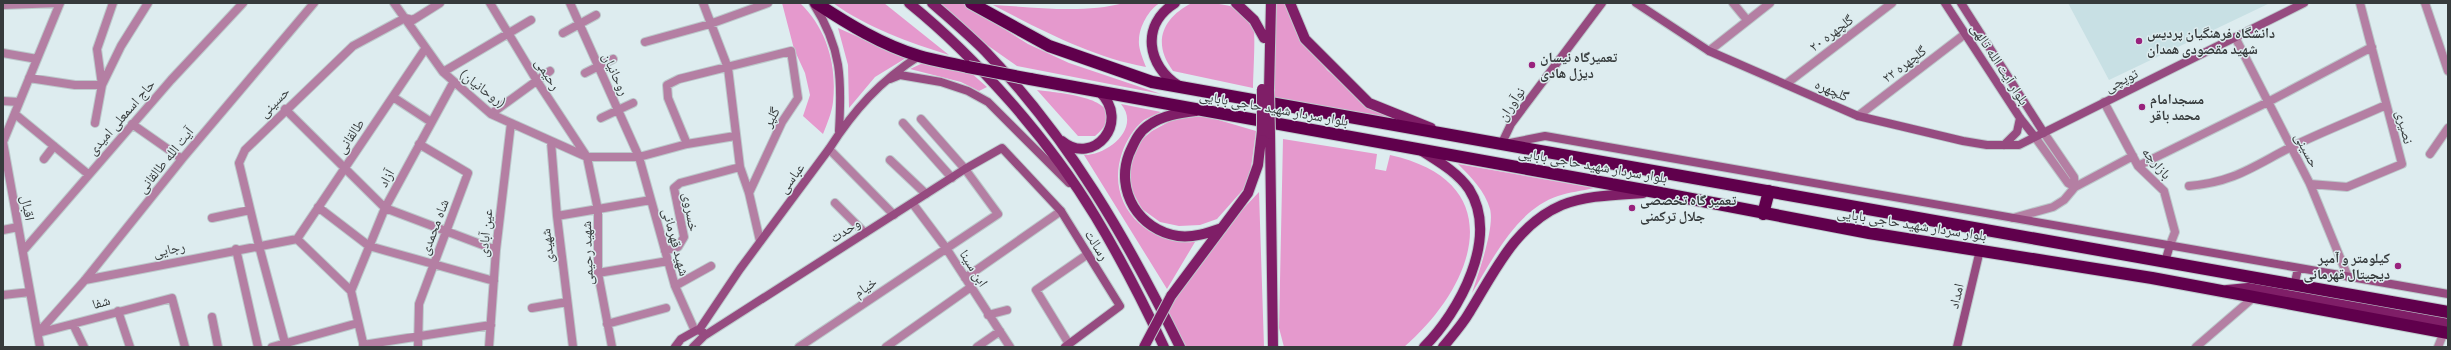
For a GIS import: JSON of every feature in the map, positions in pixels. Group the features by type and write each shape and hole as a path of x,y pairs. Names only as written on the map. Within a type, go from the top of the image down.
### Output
{"highway":[{"name":"بلوار سردار شهید حاجی بابایی","path":"816,3 852,26 919,56 968,67 1655,192 1763,214 2447,330"},
{"name":"بلوار سردار شهید حاجی بابایی","path":"971,3 1049,46 1112,70 1152,82 2294,286 2448,312"},
{"path":"1763,214 1769,191"}],"main road":[{"path":"813,3 832,38 840,67 840,132"},
{"path":"909,3 973,62 1047,147 1079,193 1128,273 1164,347"},
{"path":"932,3 986,52 1058,137 1106,208 1141,267 1180,347"},
{"path":"1175,3 1162,14 1154,28 1152,45 1155,60 1160,72 1181,87"},
{"path":"1236,3 1254,20 1264,38"},
{"path":"1265,3 1264,38 1266,132 1274,345"},
{"path":"1266,89 1271,3"},
{"path":"1290,3 1305,39 1369,103 1456,137"},
{"name":"نوآوران","path":"1502,145 1511,124 1602,3"},
{"name":"گلچهره","path":"1636,3 1709,50 1858,116 1986,144 2019,144 2036,137"},
{"name":"بلوار آیت الله تالهی","path":"1945,3 2020,118 2036,137"},
{"name":"بلوار آیت الله تالهی","path":"1961,3 2044,133"},
{"name":"توپچی","path":"2036,137 2304,3"},
{"name":"عباسی","path":"699,332 760,241 840,132 883,81 919,56"},
{"path":"883,81 900,75 916,76 968,91 988,102 1079,193"},
{"path":"1058,137 1066,144 1076,148 1097,144 1105,138 1111,129 1112,108 1107,99 1099,91"},
{"path":"1204,110 1173,114 1149,124 1135,138 1125,164 1124,188 1137,214 1156,229 1178,236 1203,235 1222,228"},
{"path":"2004,144 2017,132 2020,118"},
{"path":"1144,347 1171,296 1248,193 1258,165 1266,132"},
{"path":"1502,145 1545,136 2448,294"},
{"name":"وحدت","path":"699,332 913,204 965,169 1002,148"},
{"name":"رسالت","path":"1002,148 1061,212 1120,306 1067,346"},
{"path":"1420,150 1456,173 1469,190 1479,215 1479,240 1472,273 1458,303 1438,333 1424,347"},
{"path":"1746,187 1750,172"},
{"path":"1443,347 1468,314 1511,246 1531,224 1562,205 1598,196 1655,192"},
{"path":"2164,262 2170,245"},
{"name":"امداد","path":"1957,347 1980,250"},
{"path":"2294,286 2298,268"},
{"path":"2217,290 2248,288 2447,330"},
{"path":"673,346 699,332"},
{"path":"693,347 699,332"}],"street":[{"path":"3,5 60,3"},
{"name":"اقبال","path":"40,347 3,142 60,3"},
{"path":"102,85 97,49 113,3"},
{"path":"95,123 102,85 121,46 148,3"},
{"name":"حاج اسمعلی امیدی","path":"23,251 88,174 171,80 243,3"},
{"name":"آیت الله طالقانی","path":"38,333 85,280 182,159 314,3"},
{"name":"(روحانیان)","path":"394,3 425,49 443,72 453,83 491,114 550,142 587,157"},
{"name":"حسینی","path":"285,343 258,246 239,163 245,150 285,109 353,46 405,18 413,20 440,3"},
{"name":"رحیمی","path":"490,3 537,81 587,157"},
{"name":"روحانیان","path":"570,3 639,157"},
{"path":"703,3 728,68 735,136 740,167 749,193 760,241"},
{"path":"645,42 710,24 768,3"},
{"path":"1732,3 1747,20"},
{"path":"1709,50 1770,3"},
{"name":"گلچهره ۲۰","path":"1786,84 1892,3"},
{"name":"نصیری","path":"2310,184 2347,187 2402,164 2360,3"},
{"path":"2425,3 2448,72"},
{"path":"563,33 578,23 596,15"},
{"path":"443,72 531,20"},
{"name":"گلچهره ۲۲","path":"1858,116 1965,34"},
{"name":"حسینی","path":"2235,37 2310,184 2348,277"},
{"path":"2138,166 2268,102 2372,47"},
{"name":"طالقانی","path":"296,239 425,49"},
{"name":"گلپر","path":"728,68 791,51 798,98 782,122 749,193"},
{"path":"3,53 37,59"},
{"path":"585,73 614,58"},
{"path":"687,144 668,98 667,85 679,79 728,68"},
{"path":"491,114 550,71"},
{"path":"29,78 75,85 102,85"},
{"name":"آزاد","path":"351,291 385,208 453,83"},
{"path":"393,97 431,122"},
{"path":"3,101 19,102"},
{"name":"بازارچه","path":"2104,102 2138,166 2164,191 2175,232 2170,245"},
{"path":"601,118 618,108 633,103"},
{"path":"2189,186 2214,184 2240,175 2291,147 2386,105"},
{"path":"285,109 385,208 496,250"},
{"path":"14,114 88,174"},
{"path":"921,119 965,169"},
{"name":"عین آبادی","path":"489,347 496,250 511,123"},
{"path":"903,123 952,178"},
{"path":"132,124 182,159"},
{"path":"2430,154 2448,128"},
{"path":"2044,133 2074,177 2075,187"},
{"path":"587,157 639,157 687,144 735,136"},
{"path":"2036,137 2068,183 2075,187"},
{"name":"شهیدی","path":"550,142 557,216 573,347"},
{"name":"شاه محمدی","path":"418,347 417,336 419,304 468,174 420,144"},
{"path":"44,159 54,146"},
{"path":"829,149 894,215"},
{"path":"2012,218 2053,207 2064,200 2075,187 2133,156"},
{"name":"شهید رحیمی","path":"587,157 598,210 598,273 606,324 612,347"},
{"name":"شهید قهرمانی","path":"639,157 675,286 699,332"},
{"path":"890,160 926,194"},
{"name":"خسروی","path":"665,251 678,247 684,237 674,188 680,183 740,167"},
{"name":"خیام","path":"799,347 998,214 965,169"},
{"path":"557,216 651,200"},
{"path":"835,203 865,233"},
{"name":"ابن سینا","path":"913,204 946,248 1010,347"},
{"path":"318,207 369,246 494,281"},
{"path":"212,218 250,210"},
{"path":"964,278 1061,212"},
{"path":"3,230 18,228"},
{"path":"296,239 351,291 364,346 417,336 491,325"},
{"name":"رجایی","path":"85,280 236,249 296,239"},
{"path":"236,249 258,347"},
{"path":"1067,346 1036,290 1088,254"},
{"path":"598,273 668,261"},
{"path":"675,286 711,266"},
{"path":"886,347 971,287"},
{"path":"3,295 30,292"},
{"name":"شفا","path":"38,333 172,298 185,347"},
{"path":"2196,347 2254,298"},
{"path":"532,308 567,302"},
{"path":"606,324 666,308"},
{"path":"988,315 1007,310"},
{"path":"118,311 130,347"},
{"path":"212,317 218,347"},
{"path":"272,347 358,323"},
{"path":"73,324 84,347"},
{"path":"2438,347 2447,330"},
{"path":"977,347 1000,331"}],"shaded area":[{"path":"782,3 800,3 817,24 828,48 834,88 832,110 823,134 803,116 810,95 805,73 794,49"},
{"path":"833,3 884,3 949,55 889,34 860,20"},
{"path":"940,3 963,3 1028,44 1069,63 1161,94 1017,66 987,45"},
{"path":"1124,3 1160,3 1152,9 1145,19 1139,35 1139,46 1146,67 1106,57 1067,42 993,5 1076,9"},
{"path":"1192,3 1208,3 1235,7 1249,16 1254,28 1253,88 1173,71 1163,51 1163,32 1173,16"},
{"path":"1270,3 1286,3 1301,34 1327,70 1359,97 1446,131 1270,102"},
{"name":"دانشگاه فرهنگیان پردیس شهید مقصودی همدان","path":"2068,3 2270,3 2109,80"},
{"path":"838,28 906,58 875,77 849,108 848,65"},
{"path":"925,62 970,72 987,87 979,91 961,82 910,69"},
{"path":"1037,90 1062,93 1091,100 1102,106 1108,113 1106,123 1095,136 1078,136"},
{"path":"1121,104 1161,112 1140,123 1128,139 1124,148 1118,171 1119,188 1124,204 1133,217 1145,228 1160,236 1177,241 1195,242 1167,289 1084,155 1093,154 1103,150 1112,145 1119,138 1124,131 1127,122 1126,113"},
{"path":"1205,116 1256,131 1249,183 1217,219 1200,225 1179,226 1160,222 1142,209 1130,187 1130,166 1140,141 1152,131 1174,119"},
{"path":"1283,139 1377,154 1375,169 1386,171 1390,155 1429,168 1454,188 1467,211 1470,238 1463,266 1449,295 1429,322 1404,347 1284,347 1279,328"},
{"path":"1458,164 1594,188 1558,196 1543,203 1530,212 1507,237 1472,293 1488,239 1491,217 1488,202 1485,196 1473,179"},
{"path":"1259,192 1264,347 1181,347 1164,312 1224,229"}],"place":[{"name":"دانشگاه فرهنگیان پردیس شهید مقصودی همدان","path":"2139,41"},
{"name":"تعمیرگاه نیسان دیزل هادی","path":"1532,65"},
{"name":"مسجدامام محمد باقر","path":"2142,107"},
{"name":"تعمیر گاه تخصصی جلال ترکمنی","path":"1632,208"},
{"name":"کیلومتر و آمپر دیجیتال قهرمانی","path":"2398,266"}]}
